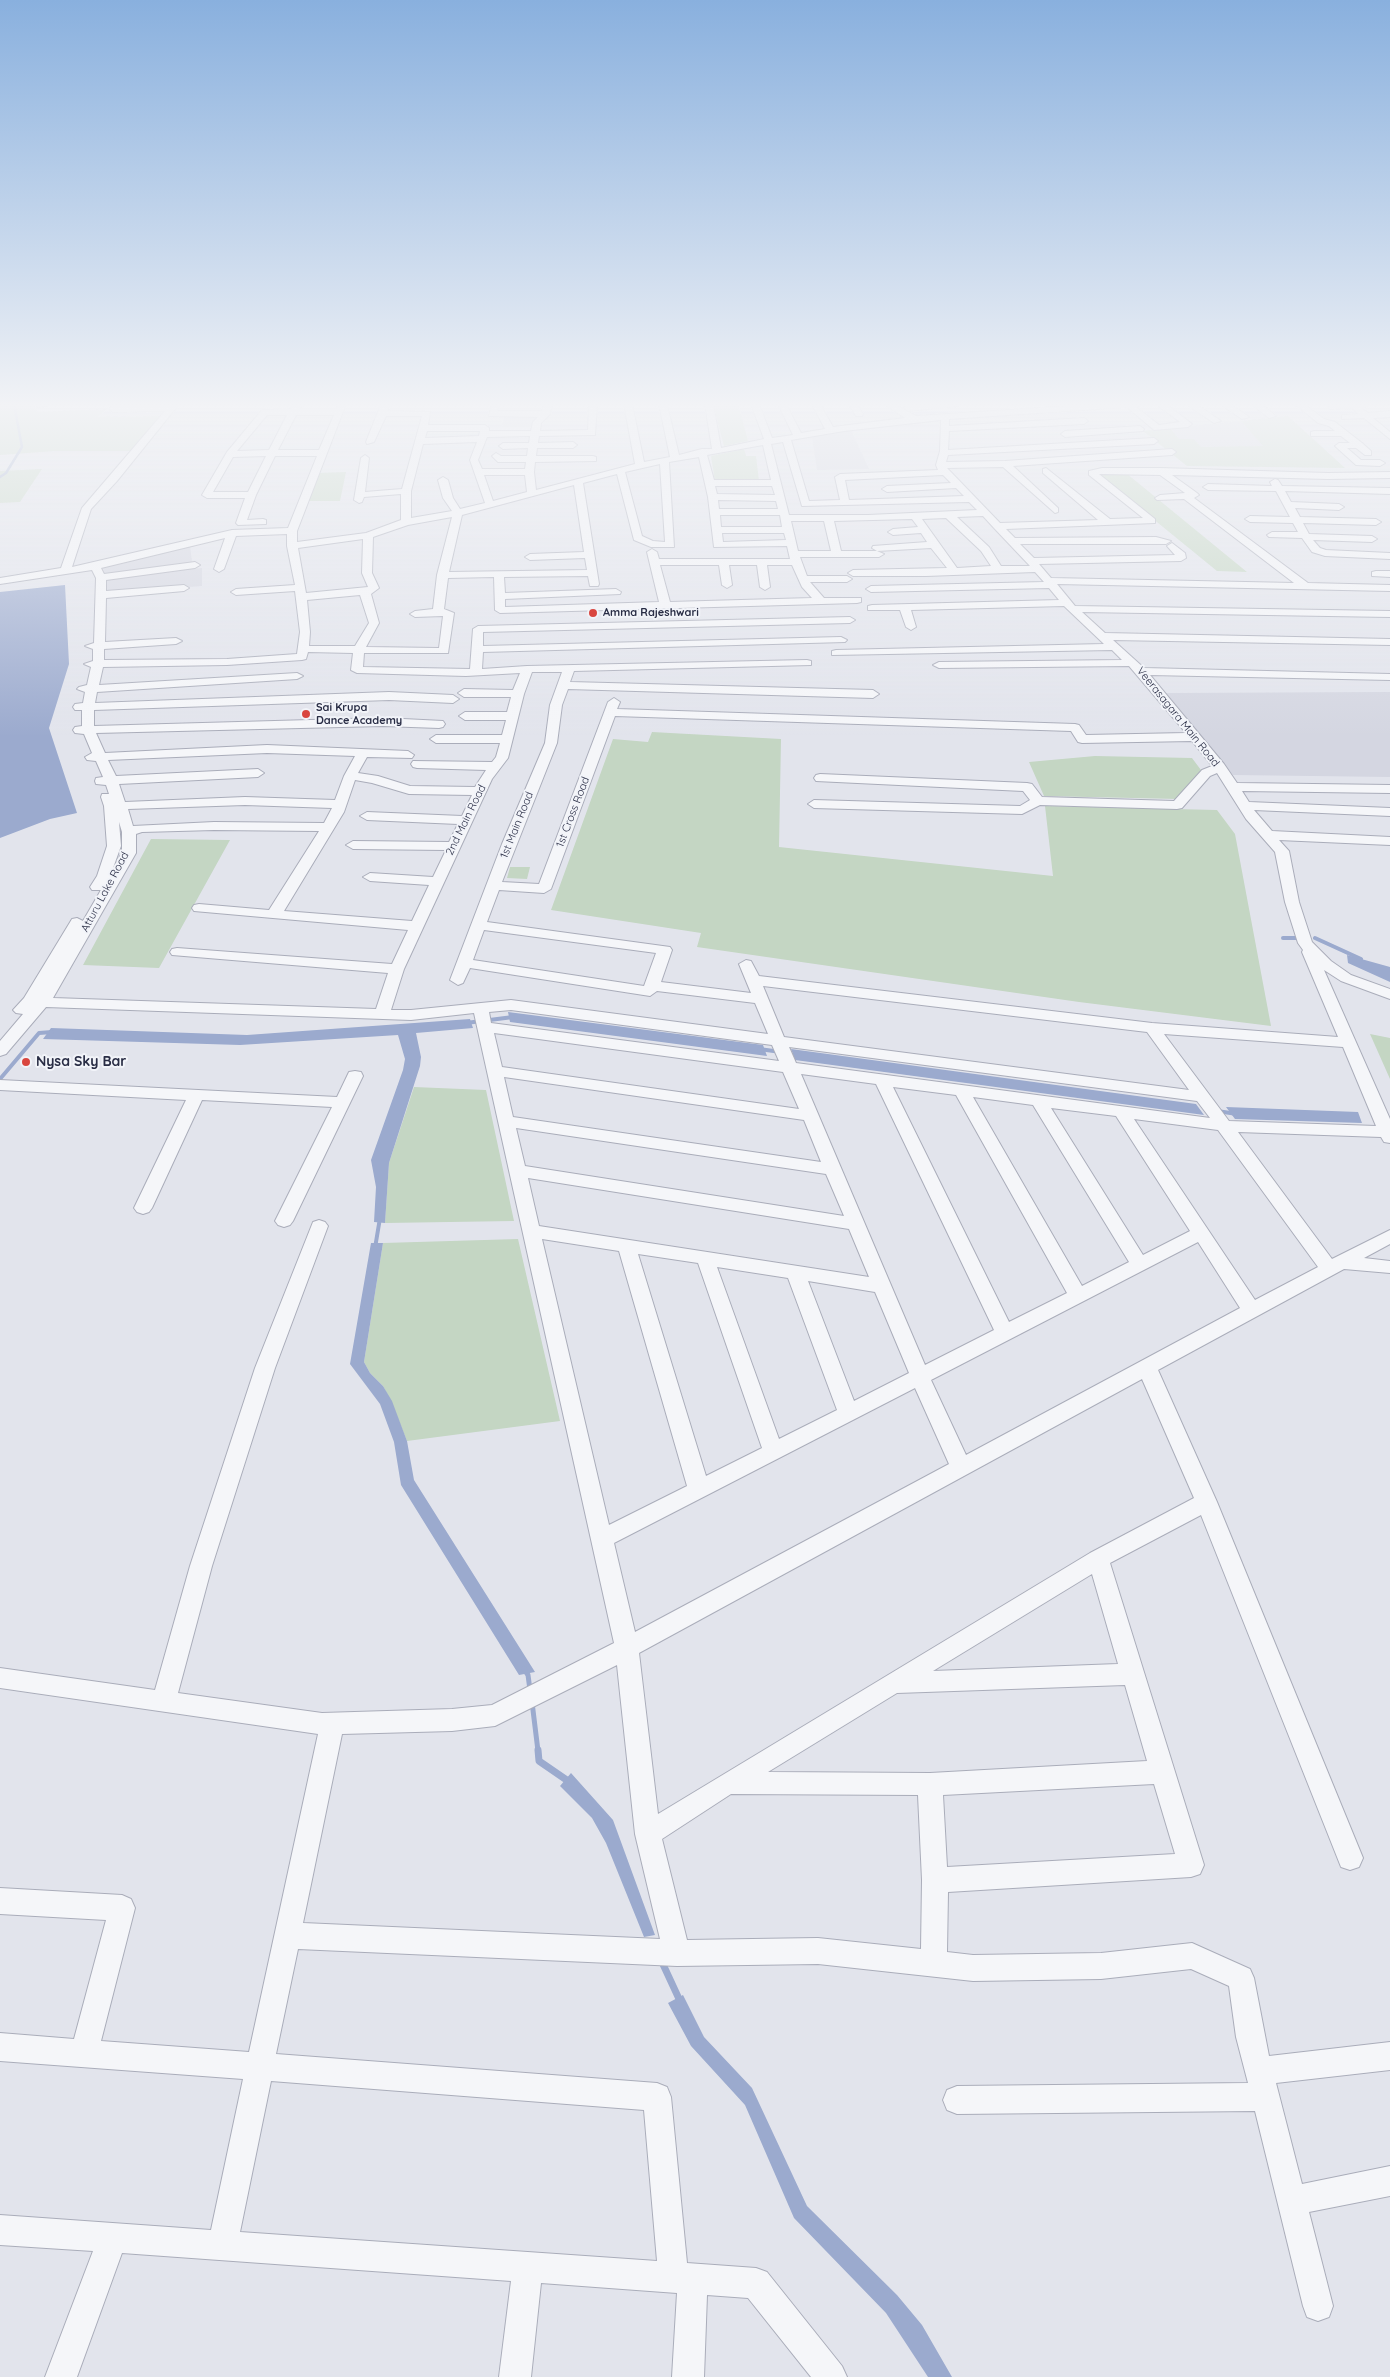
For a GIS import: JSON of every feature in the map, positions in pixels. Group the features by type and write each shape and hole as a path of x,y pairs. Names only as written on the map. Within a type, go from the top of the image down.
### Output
{"street":[{"path":"65,571 85,515"},
{"path":"89,571 97,515"},
{"path":"244,515 241,523 293,526"},
{"path":"297,515 293,526 292,546 301,592 305,632 300,662"},
{"path":"406,515 406,522"},
{"path":"292,546 368,535 406,522 447,515"},
{"path":"438,612 442,576 458,515"},
{"path":"583,515 595,592"},
{"path":"631,515 637,538 650,544 670,545 668,515"},
{"path":"714,515 718,545 792,543"},
{"path":"821,601 807,587 803,579 795,558 785,515 868,518 950,515 985,549 998,569"},
{"name":"Veerasagara Main Road","path":"987,515 1070,606 1137,667 1220,767 1244,806 1282,851 1292,902 1305,943 1326,964 1346,978 1390,994"},
{"path":"1098,515 1108,523"},
{"path":"997,526 1152,522 1143,515"},
{"path":"1210,515 1305,586"},
{"path":"1294,515 1316,550 1325,553 1390,556"},
{"path":"916,517 934,545 954,570"},
{"path":"828,518 836,551"},
{"path":"868,518 884,572"},
{"path":"1250,519 1376,522"},
{"path":"89,571 232,533 293,526"},
{"path":"717,530 789,530"},
{"path":"893,532 924,530"},
{"path":"219,569 232,533"},
{"path":"368,535 366,572 374,588 365,593 374,623 359,650 357,670 476,672 527,669 807,663"},
{"path":"1272,535 1372,539"},
{"path":"803,579 884,572 926,573 1034,565 1180,558 1181,555 1169,544 1156,540 1012,541"},
{"path":"655,562 761,561 795,558 876,543 934,545"},
{"path":"650,544 665,605"},
{"path":"530,556 589,556"},
{"path":"723,561 727,585"},
{"path":"761,561 765,586"},
{"path":"0,581 65,571 195,565"},
{"name":"Atturu Lake Road","path":"0,1051 50,992 128,853 129,832 83,730 84,706 94,664 100,595 89,571"},
{"name":"Atturu Lake Road","path":"89,571 95,646"},
{"path":"442,576 592,573"},
{"path":"1376,574 1390,574"},
{"path":"499,575 500,610 857,600"},
{"path":"870,589 1050,583 1087,595 1252,612 1390,614"},
{"path":"1235,584 1252,612"},
{"path":"872,608 1070,606 1087,595 1235,584 1390,588"},
{"path":"100,595 184,588"},
{"path":"236,592 369,591"},
{"path":"500,596 616,592"},
{"path":"730,603 737,664"},
{"path":"905,608 911,627"},
{"path":"88,689 300,662 359,650 444,651 448,634 449,613 414,614"},
{"path":"476,672 478,630 850,620"},
{"path":"1102,636 1390,642"},
{"path":"477,649 841,640"},
{"path":"95,646 176,642"},
{"path":"836,653 1115,647"},
{"path":"940,651 943,665 1137,667 1390,677"},
{"path":"94,664 300,662"},
{"name":"1st Main Road","path":"458,980 493,885 551,743 556,705 570,668"},
{"name":"2nd Main Road","path":"382,1013 397,969 465,820 494,766 502,758 518,694 527,669"},
{"path":"564,685 620,688 771,705 1075,728 1082,739 1195,737"},
{"name":"1st Cross Road","path":"493,885 544,889 620,688"},
{"path":"84,706 389,696 518,694"},
{"path":"611,712 771,705 872,694"},
{"path":"465,716 512,716"},
{"path":"83,730 365,722 439,724"},
{"path":"436,739 507,739"},
{"path":"95,757 267,749 363,753 494,766"},
{"path":"273,914 280,907 338,812 339,804 350,776 363,753"},
{"path":"814,804 1022,810 1038,801 1177,805 1206,773 1220,767"},
{"path":"106,781 258,773"},
{"path":"350,776 374,779 409,790 480,791"},
{"path":"820,778 1027,788 1038,801"},
{"path":"1232,787 1390,789"},
{"path":"116,806 245,801 339,804"},
{"name":"Atturu Lake Road","path":"0,1035 30,1000 104,876 114,846 116,806"},
{"path":"1244,806 1390,812"},
{"path":"367,816 465,820"},
{"path":"129,832 140,828 168,827 328,827"},
{"path":"1267,834 1390,841"},
{"path":"353,845 453,846"},
{"path":"370,877 437,881"},
{"path":"199,908 416,926"},
{"path":"463,963 650,991 665,950 478,925"},
{"path":"1305,943 1389,1135"},
{"path":"177,952 397,969"},
{"path":"746,964 855,1224 961,1468"},
{"path":"753,980 1152,1028 1349,1043"},
{"path":"652,986 761,999"},
{"path":"42,1002 382,1013 411,1016 510,1005 784,1053 1389,1135"},
{"path":"480,1008 628,1648 648,1834 677,1953"},
{"path":"485,1027 784,1053 882,1080 1121,1112 1213,1111"},
{"path":"1152,1028 1213,1111 1335,1266"},
{"path":"495,1071 810,1116"},
{"path":"284,1221 355,1076"},
{"path":"882,1080 1005,1333"},
{"path":"0,1085 343,1102"},
{"path":"961,1090 1078,1296"},
{"path":"143,1208 196,1094"},
{"path":"1039,1101 1140,1264"},
{"path":"1121,1112 1252,1311"},
{"path":"506,1121 832,1169"},
{"path":"518,1171 855,1224"},
{"path":"164,1701 201,1566 265,1368 319,1226"},
{"path":"532,1231 882,1286"},
{"path":"602,1539 1201,1233"},
{"path":"0,1678 322,1724 452,1720 495,1715 628,1648 1390,1236"},
{"path":"626,1245 699,1489"},
{"path":"705,1258 773,1451"},
{"path":"1335,1266 1390,1267"},
{"path":"795,1272 848,1413"},
{"path":"1147,1368 1206,1502 1350,1858"},
{"path":"648,1834 728,1783 1098,1560 1206,1502"},
{"path":"935,1880 1191,1865 1098,1560"},
{"path":"893,1683 1133,1674"},
{"path":"222,2246 332,1723"},
{"path":"728,1783 930,1784 1162,1772"},
{"path":"930,1784 935,1880 934,1964"},
{"path":"0,1901 122,1908 84,2054"},
{"path":"287,1935 677,1953 818,1951 973,1968 1101,1966 1192,1956 1241,1978 1250,2037 1318,2306"},
{"path":"0,2047 657,2097 683,2278 688,2377"},
{"path":"956,2100 1262,2084 1349,2059 1390,2056"},
{"path":"1291,2200 1390,2181"},
{"path":"0,2230 756,2283 832,2377"},
{"path":"61,2377 113,2238"},
{"path":"515,2377 528,2267"}],"shaded area":[{"path":"190,546 193,569 202,568 202,586 108,593 103,568"},
{"path":"1390,692 1390,777 1233,775 1166,693"}],"green space":[{"path":"1148,515 1177,515 1247,572 1217,571"},
{"path":"652,732 781,739 779,847 1053,876 1045,806 1217,810 1235,834 1271,1026 1079,1002 697,947 701,933 551,910 613,739 648,742"},
{"path":"1095,756 1192,758 1201,770 1178,799 1044,796 1029,762"},
{"path":"151,839 230,840 159,968 83,965"},
{"path":"510,867 530,867 527,879 507,878"},
{"path":"1370,1034 1390,1038 1390,1079"},
{"path":"414,1087 486,1090 514,1221 385,1223 389,1163"},
{"path":"518,1239 560,1421 407,1441 383,1386 370,1373 364,1362 383,1243"}],"water":[{"path":"65,585 69,664 49,728 77,813 50,819 0,838 0,592"},
{"path":"1347,955 1390,967 1390,982 1348,963"},
{"path":"508,1012 763,1045 767,1056 510,1022"},
{"path":"470,1019 473,1028 416,1033 421,1057 420,1066 389,1163 385,1223 374,1222 376,1187 371,1160 403,1070 405,1059 398,1035 240,1045 43,1039 51,1028 247,1035"},
{"path":"791,1049 1196,1104 1204,1115 795,1060"},
{"path":"1226,1107 1358,1112 1362,1123 1235,1119"},
{"path":"371,1243 383,1243 364,1362 370,1373 383,1386 392,1401 407,1441 414,1480 535,1672 519,1675 401,1485 394,1442 380,1404 350,1364"},
{"path":"571,1773 613,1820 655,1935 644,1937 606,1843 592,1818 560,1786"},
{"path":"683,1995 704,2037 752,2088 807,2206 897,2295 922,2325 952,2377 928,2377 886,2313 794,2218 745,2105 691,2046 668,2003"}],"waterway":[{"path":"1283,938 1297,938"},
{"path":"1315,938 1361,959"},
{"path":"466,1023 513,1017"},
{"path":"0,1079 39,1033 52,1032"},
{"path":"759,1049 781,1052"},
{"path":"1217,1111 1237,1114"},
{"path":"375,1248 380,1218"},
{"path":"524,1669 528,1675 530,1690"},
{"path":"532,1702 538,1751"},
{"path":"538,1750 539,1761 571,1783"},
{"path":"661,1960 680,2001"}],"place":[{"name":"Amma Rajeshwari","path":"593,613"},
{"name":"Sai Krupa Dance Academy","path":"306,714"},
{"name":"Nysa Sky Bar","path":"26,1062"}]}
